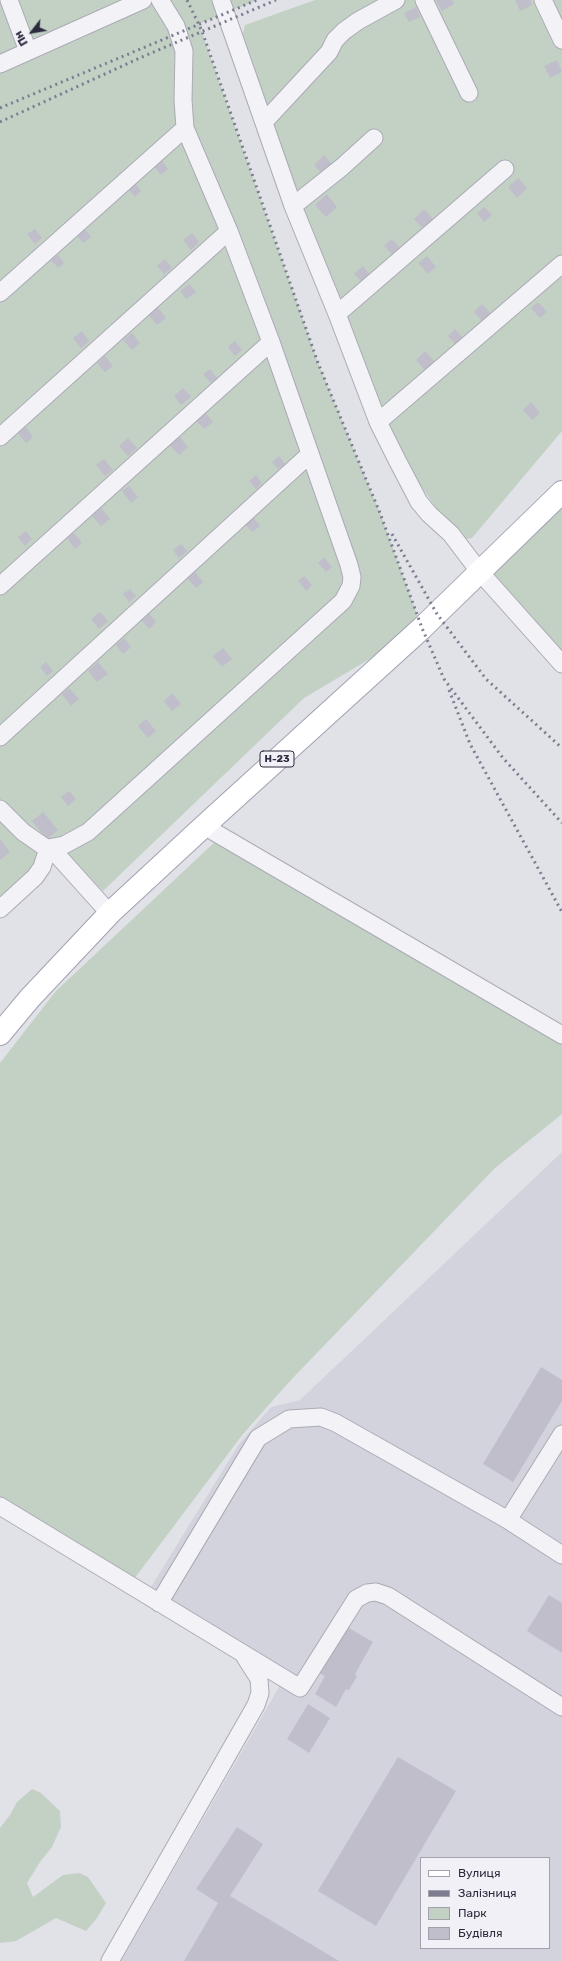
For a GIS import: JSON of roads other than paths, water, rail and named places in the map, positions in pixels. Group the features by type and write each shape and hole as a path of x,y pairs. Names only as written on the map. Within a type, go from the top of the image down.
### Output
{"main road":[{"name":"Н-23","path":"0,1034 30,998 111,912 422,628 562,492"}],"street":[{"path":"9,0 28,51"},
{"path":"0,64 141,0"},
{"path":"48,848 64,845 88,832 343,601 348,595 351,586 352,577 271,342 230,231 185,128 183,100 184,51 176,26 160,0"},
{"path":"221,0 293,206 337,314 378,422 419,502 429,514 451,534 479,572 562,664"},
{"path":"264,122 329,52 335,40 344,31 358,21 396,0"},
{"path":"424,0 469,93"},
{"path":"542,0 562,40"},
{"path":"0,293 185,128"},
{"path":"293,206 342,167 374,138"},
{"path":"337,314 505,169"},
{"path":"0,437 230,231"},
{"path":"378,422 562,264"},
{"path":"0,586 271,342"},
{"path":"0,737 310,454"},
{"path":"0,809 23,832 59,857 111,912"},
{"path":"204,826 562,1035"},
{"path":"0,909 35,877 42,867 48,848"},
{"path":"158,1602 258,1438 289,1419 321,1417 336,1423 508,1520 562,1556"},
{"path":"508,1520 562,1434"},
{"path":"0,1506 300,1688 356,1599 367,1592 376,1592 388,1596 562,1707"},
{"path":"110,1961 259,1699 259,1680 244,1654"}],"railway":[{"path":"187,0 202,31 318,363 380,513 422,628 444,679 503,758 562,823"},
{"path":"0,108 257,0"},
{"path":"0,122 142,57 276,0"},
{"path":"392,534 437,614 486,679 562,748"},
{"path":"449,690 470,744 562,912"}]}
